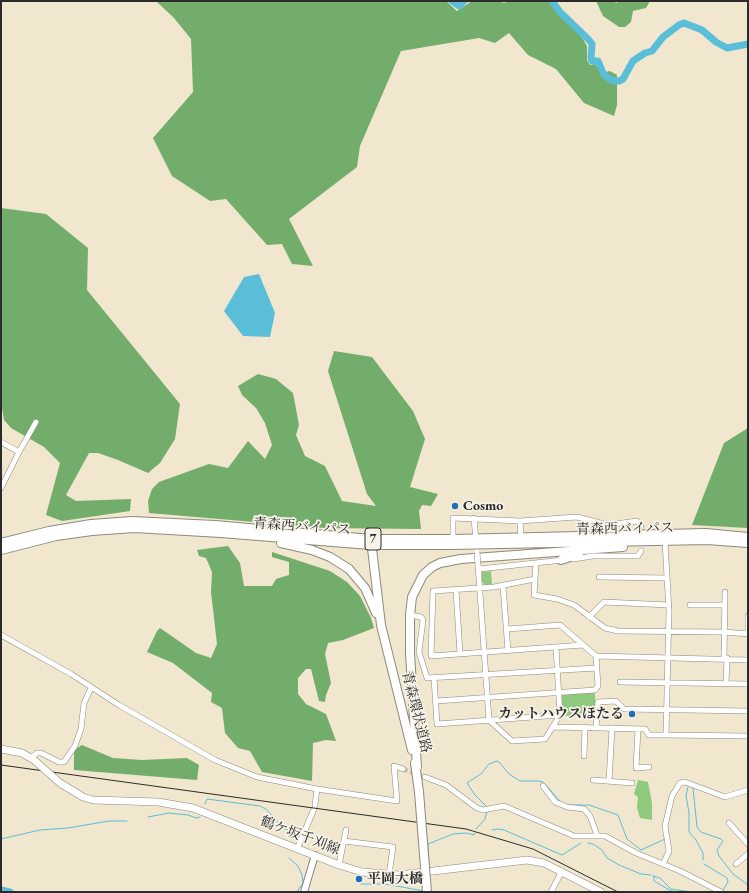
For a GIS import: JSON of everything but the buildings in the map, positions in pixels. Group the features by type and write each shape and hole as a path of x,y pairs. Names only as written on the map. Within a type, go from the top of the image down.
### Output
{"highway":[{"name":"青森西バイパス","path":"1,543 49,530 91,524 132,521 214,525 371,542 454,540 476,545 521,537 706,533 748,537"},
{"name":"青森西バイパス","path":"1,550 56,536 92,531 134,528 371,542 476,545 707,540 748,543"},
{"path":"221,533 289,544 330,557 349,569 365,588 381,625"},
{"name":"青森環状道路","path":"371,542 381,625 417,767 427,892"},
{"path":"417,767 410,653 410,615 412,597 419,581 432,567 440,563 461,559 595,550 665,542"},
{"path":"561,560 595,550"}],"main road":[{"name":"鶴ケ坂千刈線","path":"1,749 22,753 32,759 60,782 83,797 93,800 158,802 193,808 339,865 362,872 390,875 415,874 527,860 544,862 601,892"}],"street":[{"path":"1,488 36,422"},
{"path":"1,442 19,452"},
{"path":"454,540 453,518 520,521 571,517 608,525 637,521 641,526"},
{"path":"474,518 489,720 512,741 545,739 554,727 560,715 556,648"},
{"path":"520,521 521,537"},
{"path":"665,542 669,605 666,735"},
{"path":"478,567 536,563 593,556 638,556 641,551"},
{"path":"536,563 534,595 557,599 574,605 605,628 618,631 724,632 748,634 748,616"},
{"path":"599,577 668,578"},
{"path":"535,580 503,586 433,591 431,656 583,645"},
{"path":"503,586 508,651"},
{"path":"456,590 460,654"},
{"path":"725,592 724,632 726,684"},
{"path":"589,616 604,602 669,605"},
{"path":"690,605 725,605"},
{"path":"410,615 421,617 423,620 419,652 427,678 597,668"},
{"path":"507,629 560,625 596,656 725,658 748,660"},
{"path":"1,635 72,674 91,688 135,715 229,767 257,777 317,789 396,801 394,766 404,770"},
{"path":"436,701 595,690 598,686 596,656"},
{"path":"434,678 437,724 560,715"},
{"path":"620,682 748,684"},
{"path":"32,759 37,753 41,753 59,762 64,762 75,746 81,729 84,703 91,688"},
{"path":"596,727 598,702 616,702 624,709 748,711"},
{"path":"554,727 645,729 648,736 748,736"},
{"path":"584,756 585,727"},
{"path":"610,781 612,728"},
{"path":"638,729 636,768 649,767"},
{"path":"425,777 446,785 477,808 483,810 504,806 574,836 605,836 636,853 663,864 721,892"},
{"path":"593,780 632,783"},
{"path":"663,864 669,851 665,826 672,796 680,784 685,782 725,797 748,790"},
{"path":"543,786 555,802 567,807 584,809 590,816 597,835"},
{"path":"297,849 314,807 317,789"},
{"path":"729,823 748,844"},
{"path":"339,865 346,830"},
{"path":"344,841 393,847 390,875"},
{"path":"736,864 748,854"},
{"path":"305,889 315,855"},
{"path":"551,891 562,871"}],"green space":[{"path":"156,1 446,1 457,11 472,1 498,1 504,3 510,1 549,1 556,11 580,34 587,46 587,60 590,65 595,64 601,73 610,71 617,75 617,105 614,116 584,103 556,69 528,55 509,33 495,43 479,38 401,51 360,146 357,167 289,219 313,266 292,264 282,244 267,245 226,199 210,201 172,176 153,138 193,92 191,39 174,18"},
{"path":"596,1 614,1 616,3 621,1 650,1 646,8 633,11 631,22 625,27 619,27 603,16"},
{"path":"1,208 46,214 88,248 87,290 180,404 175,439 160,463 148,473 98,453 89,453 66,495 76,501 131,499 130,511 62,521 46,515 60,463 44,447 11,428 4,420 1,402"},
{"path":"334,351 372,357 413,411 425,439 410,487 438,494 431,506 422,505 419,511 421,529 325,528 149,513 148,501 152,489 159,482 209,464 228,468 248,441 265,459 272,445 265,423 256,408 242,395 238,386 258,374 276,379 293,393 299,425 296,435 305,456 325,466 342,501 376,506 367,494 328,371"},
{"path":"748,428 748,528 692,525 724,443"},
{"path":"228,546 240,563 244,586 272,586 276,579 289,575 289,562 272,557 272,552 330,571 347,582 360,596 371,618 374,628 343,640 328,643 325,654 331,683 325,702 319,701 311,669 306,669 298,678 298,694 306,704 326,714 336,741 326,740 313,743 312,781 262,772 250,751 238,748 225,733 222,708 211,702 212,693 173,663 147,652 157,631 160,628 196,653 211,658 217,644 211,592 212,572 206,558 199,556 197,550"},
{"path":"491,571 492,584 485,585 482,582 482,572"},
{"path":"595,692 595,716 562,716 562,694"},
{"path":"82,745 113,758 142,760 187,758 199,765 197,780 74,770 74,750"},
{"path":"638,780 648,782 652,803 652,820 640,818 637,808 638,797 634,794"}],"water":[{"path":"259,274 275,313 270,337 243,336 224,311 244,277"}],"waterway":[{"path":"452,1 459,6 464,1"},
{"path":"552,1 560,12 589,40 592,44 592,61 598,61 603,73 614,81 623,79 633,61 645,53 652,51 663,37 684,23 702,30 716,42 727,48 748,44"},
{"path":"487,807 475,795 467,783 481,774 489,764 497,761 509,774 520,781 543,782 560,801"},
{"path":"672,791 677,784"},
{"path":"688,787 686,795 689,813 689,832 696,840 703,853 703,860"},
{"path":"693,788 697,827 701,832 723,841 717,850 719,856 733,874 748,885"},
{"path":"205,804 207,799 260,806 266,809 282,827 297,835"},
{"path":"569,805 589,805 618,815 627,839 641,850 665,839"},
{"path":"476,829 485,819 487,811"},
{"path":"148,817 169,813 188,815 196,818 200,817"},
{"path":"1,839 40,830 68,828 109,821 127,821"},
{"path":"492,830 504,830 562,855 581,843"},
{"path":"429,865 428,844 453,834 466,833 474,835 475,833"},
{"path":"588,843 593,844 602,850 607,858 619,865 641,874 651,875"},
{"path":"289,858 298,866 302,875 303,883 297,892"},
{"path":"704,864 727,878 728,882 723,890"},
{"path":"653,876 660,878 671,889 692,892"},
{"path":"654,876 654,881 671,891 681,892"},
{"path":"361,884 385,884 424,891"},
{"path":"1,890 10,892"}],"tunnel":[{"path":"403,769 425,777"}],"railway":[{"path":"1,765 466,829 533,849 618,892"}],"place":[{"name":"Cosmo","path":"455,506"},
{"name":"カットハウスほたる","path":"632,714"},
{"name":"平岡大橋","path":"359,879"}]}
